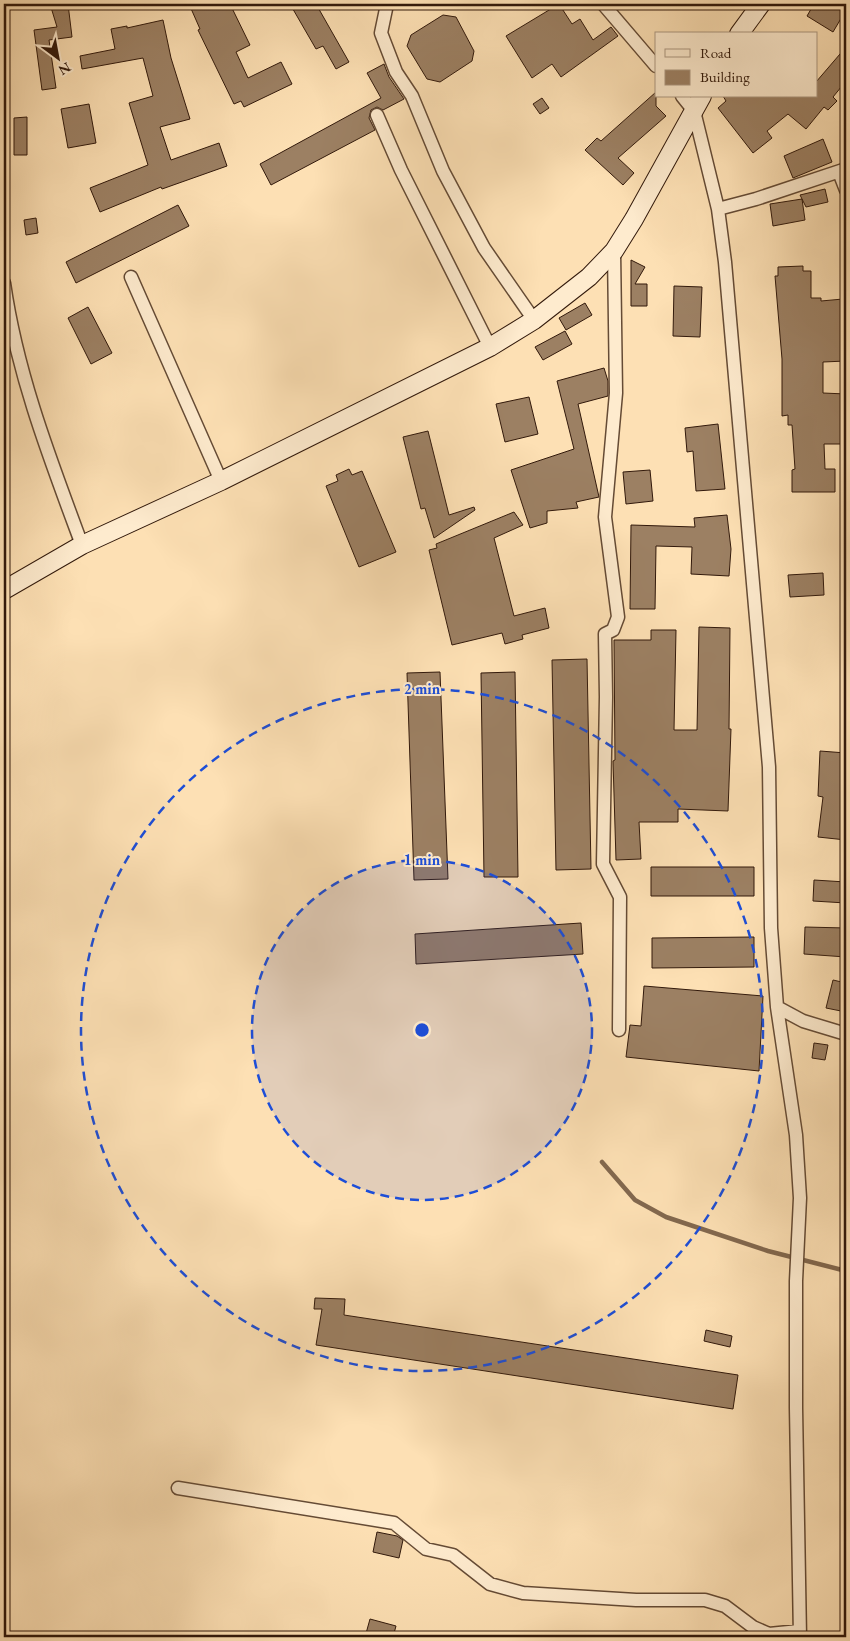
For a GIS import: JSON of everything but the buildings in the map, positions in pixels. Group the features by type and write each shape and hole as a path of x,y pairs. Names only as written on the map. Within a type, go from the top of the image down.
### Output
{"main road":[{"path":"740,32 761,4"},
{"path":"4,590 82,545 221,480 490,347 534,320 589,277 614,251 698,104"}],"street":[{"path":"603,4 655,65"},
{"path":"386,9 381,33 396,72 412,96 443,172 484,248 534,320"},
{"path":"178,1488 394,1523 426,1549 452,1555 490,1584 523,1594 636,1600 705,1600 725,1606 752,1627 769,1634 799,1634 796,1281 800,1198 796,1135 777,1007 771,928 769,767 725,262 718,209 698,104 686,98"},
{"path":"377,115 401,170 490,347"},
{"path":"718,209 756,199 842,171 846,190"},
{"path":"614,251 616,393 605,517 618,617 613,630 605,634 606,697 603,864 620,897 619,1030"},
{"path":"131,277 221,480"},
{"path":"4,283 11,330 39,428 82,545"},
{"path":"777,1007 803,1021 846,1034"}],"waterway":[{"path":"602,1162 635,1200 666,1217 768,1251 846,1271"}]}
